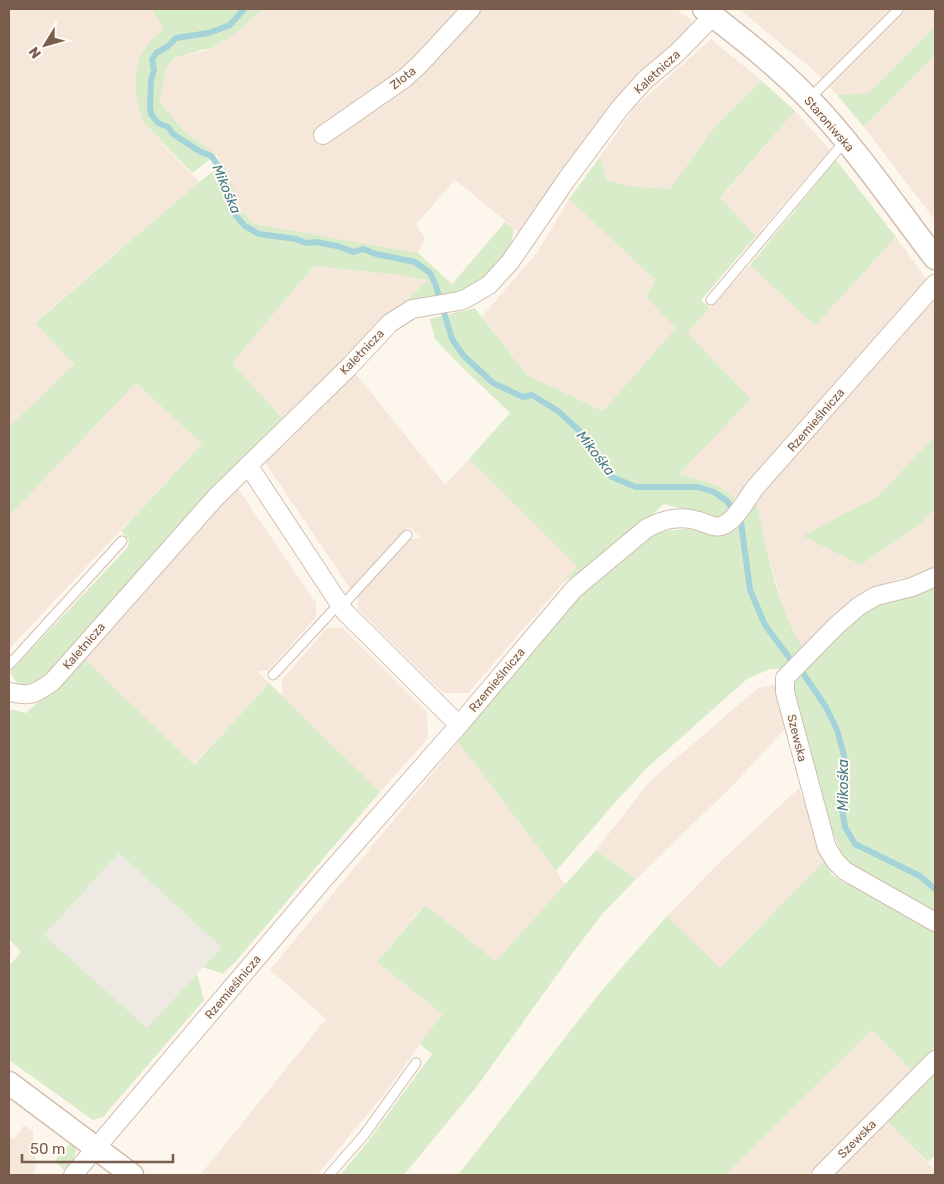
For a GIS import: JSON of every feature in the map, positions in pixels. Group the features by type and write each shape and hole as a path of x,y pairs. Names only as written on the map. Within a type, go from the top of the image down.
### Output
{"street":[{"name":"Złota","path":"323,135 405,78 421,64 471,9"},
{"name":"Staroniwska","path":"709,12 809,99 845,141 935,258"},
{"name":"Kaletnicza","path":"9,692 21,695 31,694 40,691 53,681 204,510 348,368 390,323 412,309 441,305 468,298 489,285 522,245 567,179 620,108 646,80 678,53 709,12"},
{"name":"Rzemieślnicza","path":"73,1175 323,880 459,725 574,589 648,528 661,521 678,517 699,521 712,526 722,526 735,516 754,489 935,284"},
{"path":"248,465 340,606 459,725"},
{"name":"Szewska","path":"935,577 912,586 876,596 859,606 836,626 785,678 785,692 827,848 836,862 845,871 935,922"},
{"name":"Szewska","path":"821,1175 935,1060"},
{"path":"9,1082 132,1175"}],"lane":[{"path":"809,99 898,10"},
{"path":"711,300 845,141"},
{"path":"273,675 407,535"},
{"path":"9,665 122,541"},
{"path":"329,1175 364,1134 416,1063"}],"shaded area":[{"path":"9,9 152,9 165,29 152,39 137,71 137,98 141,115 151,131 199,182 35,322 74,364 9,427"},
{"path":"263,9 676,9 691,20 691,31 520,233 455,180 416,224 425,239 418,253 255,224 239,209 229,175 216,155 182,129 160,102 165,68 174,58 209,50 240,30"},
{"path":"739,9 935,9 935,26 869,93 837,95 819,75"},
{"path":"711,39 762,81 716,125 670,189 628,186 607,180 600,157 634,108"},
{"path":"935,55 935,220 864,127"},
{"path":"795,111 830,150 756,236 720,199"},
{"path":"569,199 655,280 646,297 677,328 603,411 527,375 482,316 536,254"},
{"path":"896,237 927,280 807,419 735,498 717,485 678,474 750,399 687,333 750,265 815,326"},
{"path":"314,266 400,275 427,280 284,420 232,363"},
{"path":"935,297 935,436 878,496 804,536 861,565 920,524 935,508 935,568 917,578 899,578 864,592 829,621 805,649 785,614 756,502 797,449"},
{"path":"352,369 445,485 469,459 578,566 468,693 443,693 358,609 358,593 406,540 421,538 408,526 351,590 261,456"},
{"path":"136,383 202,444 9,649 9,516"},
{"path":"234,483 316,603 316,617 269,670 257,671 269,683 193,765 83,657"},
{"path":"327,628 343,628 427,712 428,738 380,792 282,696 282,680"},
{"path":"777,684 786,728 732,786 636,879 596,850 650,781 758,688"},
{"path":"458,742 565,885 496,961 424,905 377,962 442,1014 384,1094 317,1175 200,1175 326,1019 270,970"},
{"path":"799,788 825,860 720,968 667,916 719,863"},
{"path":"119,853 221,947 147,1029 43,935"},
{"path":"872,1030 913,1072 815,1175 725,1175"},
{"path":"883,1117 935,1170 935,1175 826,1175"},
{"path":"24,1125 33,1131 36,1170 32,1175 9,1175 9,1136 14,1139"}],"green space":[{"path":"152,9 263,9 240,30 209,50 206,49 174,58 166,68 160,102 182,129 216,155 192,173 145,124 138,106 136,75 141,56 149,42 164,29"},
{"path":"935,26 935,55 864,127 837,95 869,93"},
{"path":"762,81 795,111 720,198 756,236 701,300 710,308 687,333 751,399 679,474 717,485 735,498 724,517 714,517 664,504 576,577 565,580 577,566 469,459 510,413 435,339 430,319 475,308 527,375 603,411 676,328 646,297 655,280 569,199 600,157 607,180 628,186 670,189 716,125"},
{"path":"836,160 896,237 815,326 750,265"},
{"path":"222,165 229,175 239,209 255,224 418,253 452,284 505,222 514,229 511,245 485,279 457,296 401,306 427,280 400,275 314,266 232,363 284,420 179,525 48,676 28,684 18,685 10,672 128,547 129,540 121,531 202,444 136,383 9,516 9,427 74,364 35,323 199,182"},
{"path":"935,436 935,508 920,524 861,565 803,536 878,496"},
{"path":"756,502 780,598 795,634 805,649 787,669 770,669 747,679 648,767 556,871 458,742 585,587 655,532 686,529 726,533"},
{"path":"935,583 935,915 845,861 825,815 792,680 865,605"},
{"path":"83,657 194,765 269,683 380,792 223,974 203,967 221,947 119,853 44,935 147,1028 197,974 204,1000 103,1117 93,1120 9,1060 9,966 21,952 9,939 9,709 26,713 61,682"},
{"path":"596,850 636,879 604,912 574,951 478,1085 404,1175 340,1175 363,1148 432,1054 420,1044 442,1014 377,962 425,905 496,961"},
{"path":"825,860 832,875 935,928 935,1048 913,1072 872,1030 725,1175 458,1175 603,989 667,916 720,968"},
{"path":"935,1066 935,1155 928,1162 883,1117"},
{"path":"72,1141 76,1150 73,1161 64,1170 55,1161"}],"waterway":[{"name":"Mikośka","path":"244,9 230,25 209,33 176,38 167,47 156,53 152,60 154,70 151,80 150,107 151,114 158,123 168,127 173,134 199,151 211,156 218,165 236,216 245,226 259,234 296,239 306,243 316,242 354,252 363,249 376,254 415,262 430,273 435,283 452,339 463,355 493,383 523,397 532,395 558,411 585,436 590,450 612,477 636,487 698,487 714,492 727,501 741,522 750,590 765,625 803,673 826,707 837,730 844,755 846,780 841,802 845,827 855,844 920,876 935,889"}]}
